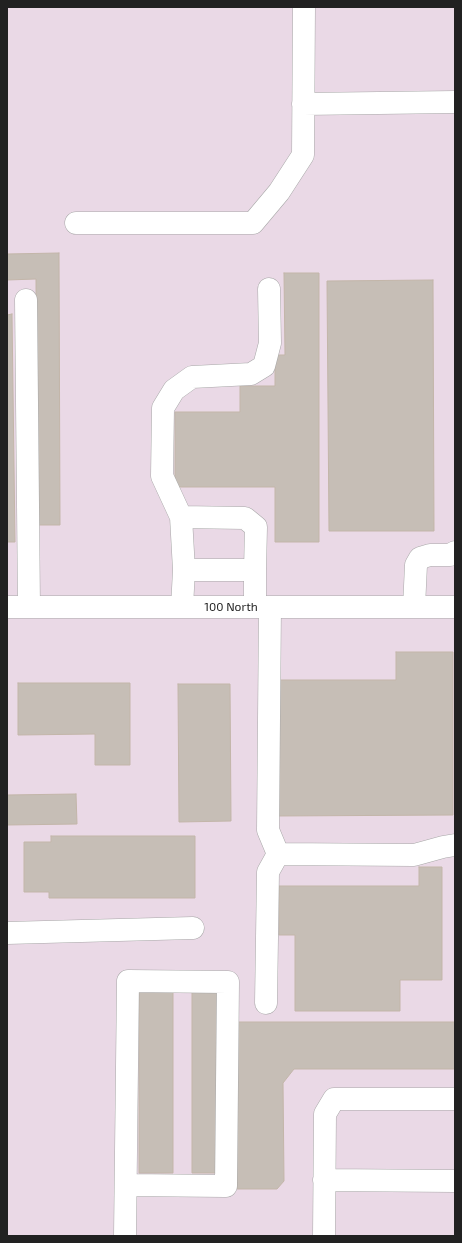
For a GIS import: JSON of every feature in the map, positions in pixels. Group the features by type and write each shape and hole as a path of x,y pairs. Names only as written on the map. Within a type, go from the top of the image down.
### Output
{"street":[{"path":"76,223 253,223 279,192 303,155 304,7"},
{"path":"303,104 455,102"},
{"path":"182,607 184,570 182,517 162,476 163,408 174,390 192,377 251,374 264,366 270,343 269,289"},
{"path":"26,300 30,607"},
{"path":"182,517 245,518 256,527 255,570 262,607 268,830 278,854"},
{"path":"414,607 416,564 420,558 430,555 450,556 455,552"},
{"path":"184,570 255,570"},
{"name":"100 North","path":"7,607 455,607"},
{"path":"278,854 414,855 455,845"},
{"path":"266,1003 268,872 278,854"},
{"path":"7,933 193,928"},
{"path":"125,1236 127,1185 128,981 228,982 226,1186 127,1185"},
{"path":"324,1236 325,1114 334,1100 455,1099"},
{"path":"324,1180 455,1181"}],"shaded area":[{"path":"7,7 455,7 455,1236 7,1236"}],"building":[{"path":"59,253 60,525 37,525 36,279 7,280 7,254"},
{"path":"284,273 319,273 319,542 275,542 275,487 175,487 175,412 240,412 240,386 275,386 275,355 285,355"},
{"path":"433,280 434,531 329,531 327,281"},
{"path":"12,314 15,542 7,542 7,315"},
{"path":"396,652 453,652 453,815 275,816 274,680 396,680"},
{"path":"18,683 130,683 130,765 95,765 95,734 18,735"},
{"path":"178,684 230,684 231,821 179,822"},
{"path":"76,794 77,824 7,825 7,795"},
{"path":"51,836 195,836 195,898 49,898 49,892 24,892 24,842 51,842"},
{"path":"419,867 442,867 442,980 400,980 400,1011 295,1011 295,935 279,935 279,886 419,886"},
{"path":"192,990 218,990 217,1173 192,1173"},
{"path":"139,991 173,991 173,1173 139,1173"},
{"path":"236,1022 455,1022 455,1069 294,1069 283,1083 284,1181 277,1189 237,1189"}]}
